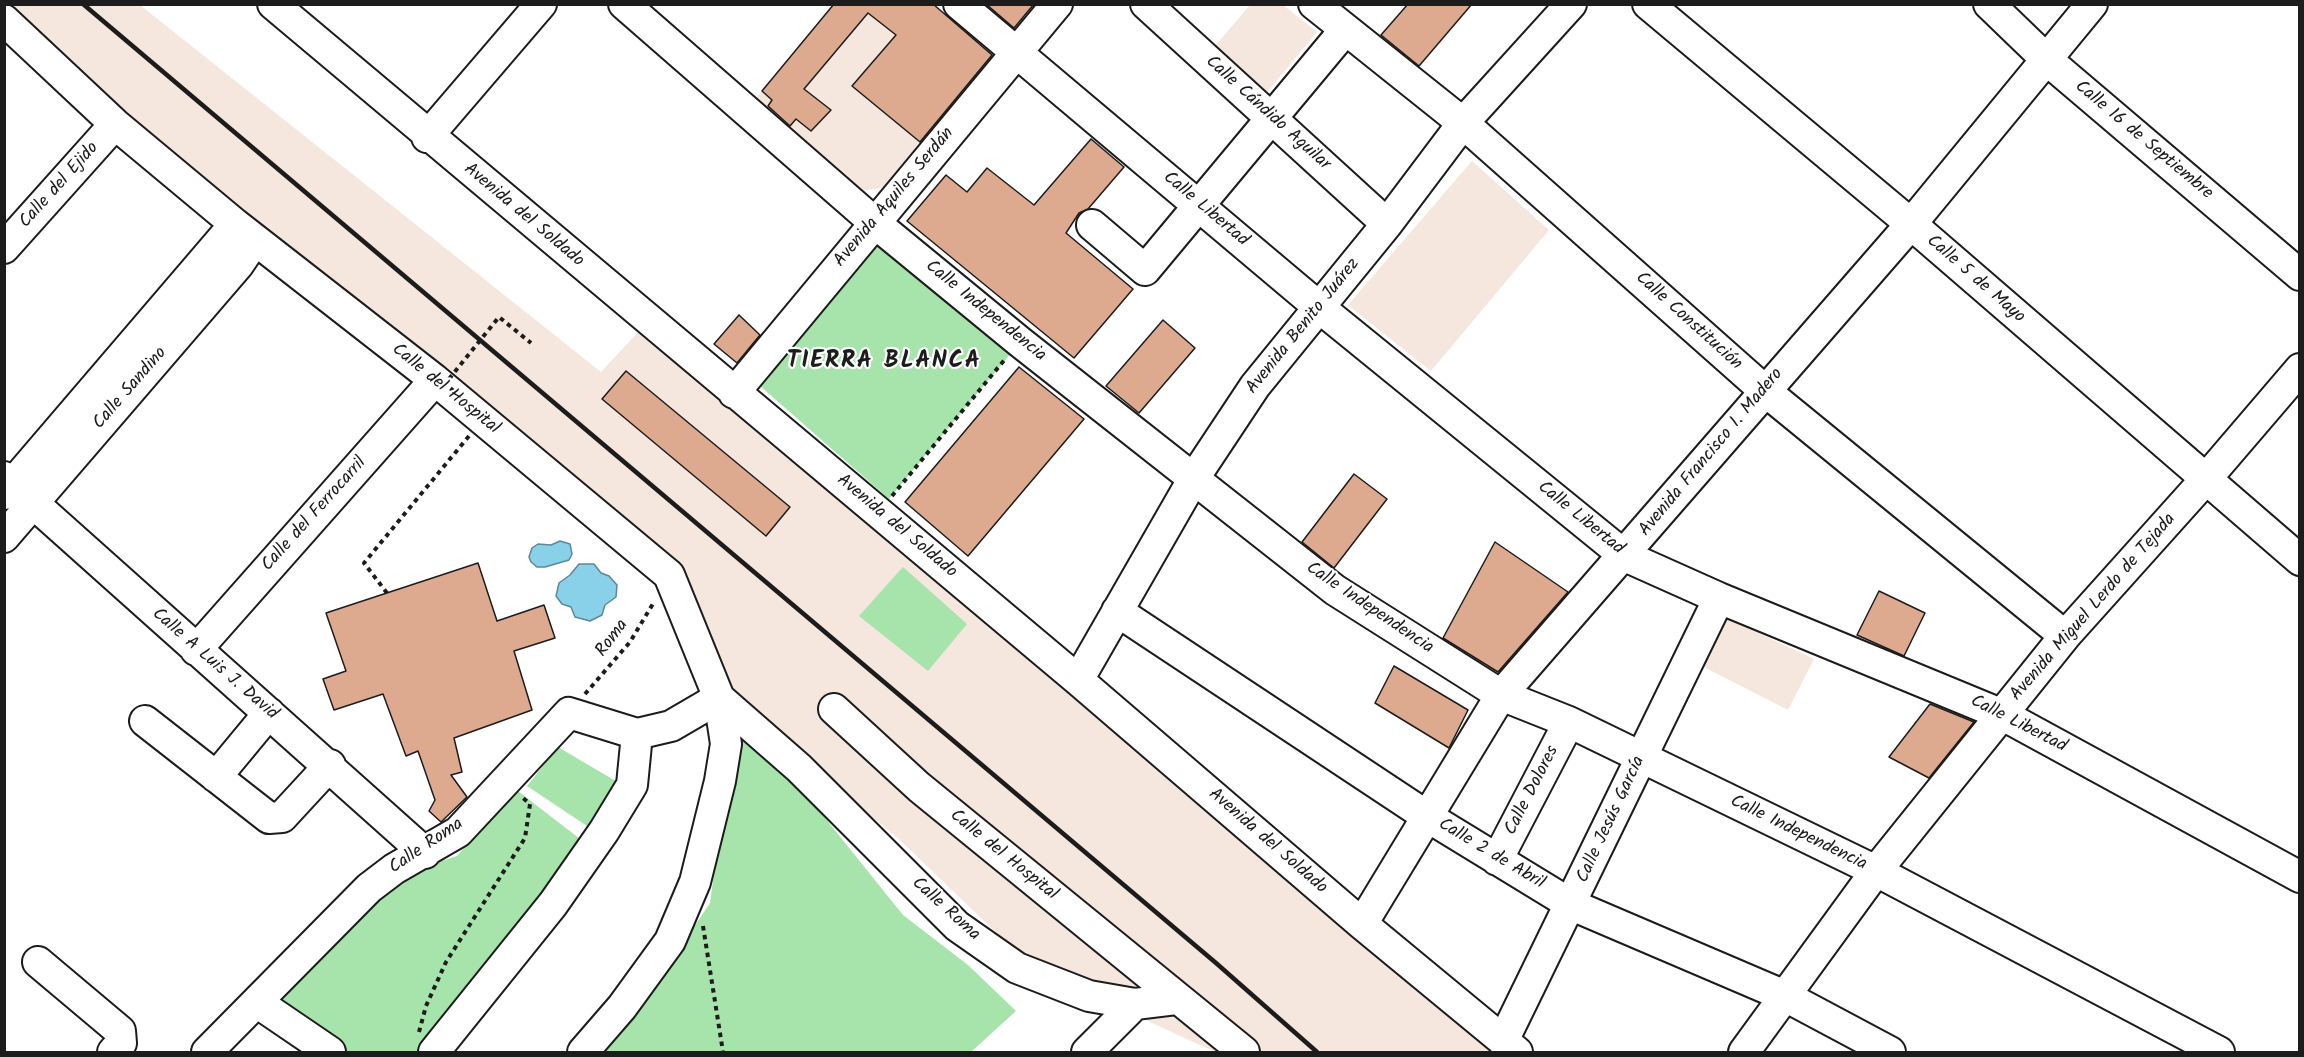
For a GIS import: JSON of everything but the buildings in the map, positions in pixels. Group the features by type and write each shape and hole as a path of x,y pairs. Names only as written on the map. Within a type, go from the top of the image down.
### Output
{"street":[{"name":"Avenida del Soldado","path":"273,4 427,136 1078,680 1362,924 1510,1047"},
{"path":"427,136 541,4"},
{"name":"Calle Independencia","path":"624,4 875,223 1020,342 1335,590 1501,695 1569,722 1876,871 2219,1053"},
{"name":"Calle Libertad","path":"959,4 1320,308 1625,556 1719,598 2003,715 2300,878"},
{"name":"Avenida Aquiles Serdán","path":"734,393 1057,4"},
{"name":"Calle Cándido Aguilar","path":"1146,4 1387,224"},
{"name":"Calle Constitución","path":"1314,4 1463,123 1764,390 2065,636"},
{"name":"Avenida Benito Juárez","path":"1078,680 1194,478 1255,386 1387,224 1463,123 1571,4"},
{"name":"Calle 5 de Mayo","path":"1648,4 1911,224 2300,560"},
{"name":"Calle 16 de Septiembre","path":"1989,4 2046,59 2300,275"},
{"name":"Avenida Francisco I. Madero","path":"1362,924 1501,695 1625,556 1764,390 1911,224 2092,4"},
{"name":"Calle del Hospital","path":"4,20 115,124 245,232 479,414 669,575 719,698"},
{"path":"1092,225 1145,270 1345,30"},
{"name":"Calle del Ejido","path":"4,248 115,124"},
{"name":"Calle Sandino","path":"4,537 14,489 238,265 245,232"},
{"name":"Avenida Miguel Lerdo de Tejada","path":"1744,1053 1876,871 2065,636 2205,480 2300,369"},
{"name":"Calle del Ferrocarril","path":"195,650 435,380"},
{"name":"Calle A Luis J. David","path":"14,489 195,650 330,765 424,853"},
{"name":"Calle Jesús García","path":"1510,1047 1572,904 1719,598"},
{"name":"Calle 2 de Abril","path":"1117,611 1428,817 1572,904 1785,996 1890,1053"},
{"path":"569,713 637,734 671,726 719,698 726,744 720,782 695,882 670,941 622,1007 583,1053"},
{"name":"Calle Roma","path":"719,698 799,768 957,926 1017,968 1089,996 1135,1004 1176,999"},
{"name":"Calle del Hospital","path":"834,709 919,787 1176,999"},
{"path":"216,777 269,713"},
{"name":"Calle Roma","path":"207,1053 369,888 394,869 458,831 506,783 569,713"},
{"path":"145,721 268,818 282,817 330,765"},
{"name":"Calle Dolores","path":"1497,860 1569,722"},
{"path":"426,1045 553,904 604,831 632,785 637,734"},
{"path":"38,962 120,1031 118,1044"},
{"path":"1176,999 1244,1053"},
{"path":"258,1003 330,1053"},
{"path":"1087,1053 1135,1004"}],"path":[{"path":"387,593 364,563 479,414 445,384 499,317 531,343"},
{"path":"878,513 1020,342"},
{"name":"Roma","path":"569,713 630,642 669,575"},
{"path":"426,1045 426,1006 446,962 525,838 530,804 506,783"},
{"path":"695,882 723,1053"}],"shaded area":[{"path":"4,5 140,5 601,372 643,327 1494,1052 1215,1052 1033,968 900,840 729,699 668,582 5,38"},
{"path":"834,5 933,5 993,54 882,188 859,191 751,104"},
{"path":"1250,5 1283,5 1317,32 1263,97 1209,53"},
{"path":"1472,161 1549,230 1431,371 1348,305"},
{"path":"1722,616 1814,659 1788,710 1698,664"}],"green space":[{"path":"872,235 1012,352 889,499 751,378"},
{"path":"903,567 967,624 928,671 859,616"},
{"path":"739,738 756,739 780,762 903,915 968,965 1016,1011 971,1052 598,1052 654,986 710,903 730,757"},
{"path":"558,747 619,783 587,826 527,786"},
{"path":"514,788 584,842 417,1052 342,1052 274,1001 387,878 457,856"}],"water":[{"path":"560,541 570,544 572,554 569,560 545,567 537,567 531,562 529,557 532,548 538,544 551,545"},
{"path":"579,564 594,564 601,573 609,576 617,585 616,597 605,605 602,615 590,621 575,617 571,607 562,604 556,596 559,583"}],"railway":[{"path":"83,4 1216,963 1317,1052"}],"district":[{"name":"TIERRA BLANCA","path":"884,363"}]}
